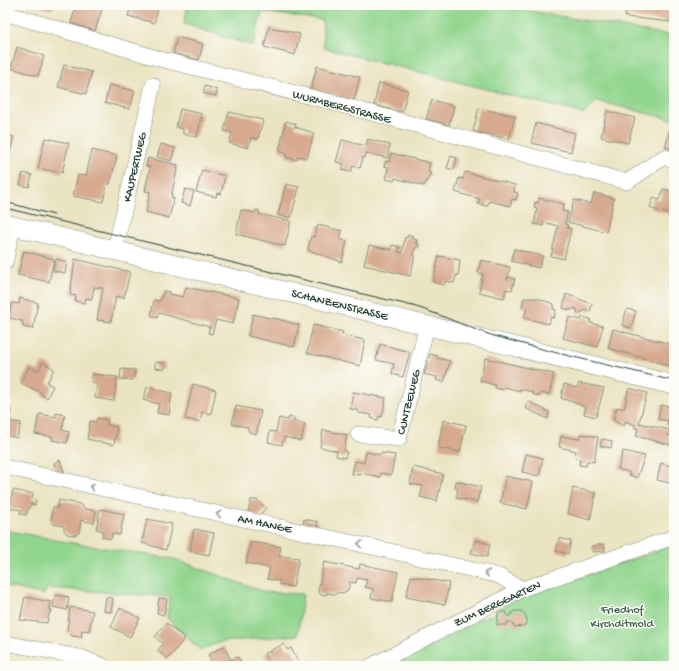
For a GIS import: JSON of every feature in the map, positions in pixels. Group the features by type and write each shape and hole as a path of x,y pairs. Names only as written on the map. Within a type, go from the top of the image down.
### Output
{"street":[{"name":"WURMBERGSTRASSE","path":"5,13 160,59 327,101 626,182 664,157 674,160"},
{"name":"KAUPERTWEG","path":"115,249 154,85"},
{"name":"SCHANZENSTRASSE","path":"9,225 115,249 674,385"},
{"path":"5,263 9,225"},
{"name":"CUNTZEWEG","path":"358,434 399,439 427,325"},
{"name":"AM HANGE","path":"5,467 334,538 499,576 522,589"},
{"name":"ZUM BERGGARTEN","path":"370,666 522,589 674,537"},
{"path":"5,643 80,657 103,666"}],"green space":[{"path":"188,5 496,5 674,36 674,120 597,101 584,114 324,48 322,20 262,12 253,46 184,24"},
{"path":"5,530 67,542 174,559 265,592 303,594 298,635 221,642 200,650 167,618 170,597 47,588 44,595 5,586"},
{"name":"Friedhof Kirchditmold","path":"674,545 674,666 393,666 481,618 492,615 500,608 520,598"}],"building":[{"path":"35,5 53,5 52,10"},
{"path":"76,5 103,6 95,31 71,23"},
{"path":"131,5 159,5 154,23 128,16"},
{"path":"627,5 673,5 671,22 625,17"},
{"path":"269,27 300,34 295,55 264,47"},
{"path":"177,37 203,44 199,60 173,53"},
{"path":"17,47 44,56 38,76 11,68"},
{"path":"64,65 92,72 86,94 58,87"},
{"path":"317,66 360,77 354,100 311,89"},
{"path":"379,83 408,90 402,112 374,105"},
{"path":"109,85 135,91 130,109 105,103"},
{"path":"205,86 217,90 216,96 203,93"},
{"path":"432,100 454,106 449,125 426,119"},
{"path":"479,108 515,116 509,139 473,131"},
{"path":"180,109 202,114 197,137 183,134 183,129 176,127"},
{"path":"607,111 635,118 628,143 601,137"},
{"path":"229,112 263,120 258,139 251,138 248,148 229,143 232,133 224,131"},
{"path":"286,121 296,124 295,127 314,133 307,158 298,156 297,160 286,157 287,153 279,151"},
{"path":"536,123 575,133 571,152 531,143"},
{"path":"671,127 674,128 674,150 665,147"},
{"path":"5,135 14,137 7,164 5,163"},
{"path":"45,138 69,143 62,173 38,168"},
{"path":"368,139 390,145 387,158 366,153 365,158 363,157 360,168 353,166 351,172 342,170 344,164 336,162 342,140 366,146"},
{"path":"161,144 175,148 171,161 157,157"},
{"path":"92,150 117,156 110,184 107,184 103,202 73,196 78,175 86,176"},
{"path":"391,153 430,163 428,172 431,173 424,186 395,178 394,181 386,179 388,167 384,166 386,161 389,162"},
{"path":"451,156 457,158 454,170 447,168"},
{"path":"148,158 178,165 171,197 174,198 169,218 146,212 150,192 145,191 150,167 146,166"},
{"path":"202,170 225,176 221,194 217,193 216,197 196,192"},
{"path":"465,172 515,185 514,192 518,193 516,200 512,199 510,206 489,201 487,206 478,204 480,199 455,192 459,178 463,179"},
{"path":"23,173 32,175 29,187 20,185"},
{"path":"674,182 674,216 650,208 653,198 660,200 663,189 671,191"},
{"path":"286,184 299,187 291,218 278,215"},
{"path":"185,189 194,191 190,206 181,203"},
{"path":"594,193 614,198 606,232 568,222 574,200 591,204"},
{"path":"539,198 564,204 562,211 568,212 565,224 568,225 567,228 571,229 564,259 551,256 558,226 544,222 543,226 534,224 537,209 534,208 535,202 538,203"},
{"path":"241,210 255,213 256,210 259,211 259,214 291,221 285,246 236,234"},
{"path":"318,225 342,231 340,239 347,241 342,262 308,250 311,236 314,237"},
{"path":"408,235 413,236 412,239 417,240 416,243 419,244 418,248 415,248 413,255 415,256 410,276 364,265 369,245 391,250 392,245 400,247 398,252 402,253 405,237 407,238"},
{"path":"514,249 543,256 539,268 511,261"},
{"path":"24,251 54,259 49,282 18,275"},
{"path":"439,256 460,260 458,276 456,275 454,283 445,281 444,285 433,282"},
{"path":"56,259 67,262 65,273 53,271"},
{"path":"75,259 130,272 124,298 116,296 111,322 97,320 103,288 94,287 92,299 86,298 85,303 75,301 76,296 70,295"},
{"path":"481,260 510,267 507,280 509,277 515,279 512,290 506,289 504,298 479,292 483,274 478,273"},
{"path":"186,287 239,298 233,324 216,320 212,334 208,333 210,327 159,313 157,318 151,315 154,300 160,301 164,291 169,292 169,294 183,297"},
{"path":"566,294 592,304 590,312 586,310 578,314 576,308 570,310 563,308"},
{"path":"20,298 38,303 33,329 24,327 22,321 10,318 7,330 5,330 5,315 9,316 12,303 19,304"},
{"path":"524,298 537,298 554,304 553,309 556,310 554,318 551,317 549,324 524,318 527,308 522,307"},
{"path":"627,309 636,311 631,328 622,325"},
{"path":"253,314 299,325 294,347 248,336"},
{"path":"569,317 581,320 582,317 591,319 590,323 603,326 597,347 563,338"},
{"path":"313,325 343,332 342,335 365,340 360,366 307,353"},
{"path":"613,329 674,345 674,367 608,348"},
{"path":"380,344 410,352 403,377 392,374 394,364 376,360"},
{"path":"430,354 437,356 437,358 450,361 444,382 436,380 437,377 424,374"},
{"path":"485,358 554,374 549,395 540,393 539,396 532,394 533,392 520,389 520,391 504,387 503,390 495,388 495,385 480,381"},
{"path":"43,362 54,369 47,383 53,386 47,398 41,395 42,393 21,383 29,367 38,371"},
{"path":"155,362 165,363 165,369 155,368"},
{"path":"121,369 135,370 133,380 120,379"},
{"path":"92,374 117,377 114,401 95,398 97,384 91,382"},
{"path":"579,383 604,388 596,417 584,414 586,407 561,398 564,384 577,388"},
{"path":"193,384 216,390 211,414 202,412 200,422 185,419"},
{"path":"147,387 172,393 169,415 157,413 159,404 143,400"},
{"path":"629,388 647,393 639,423 670,430 668,435 673,437 671,445 636,436 638,429 635,428 635,425 625,421 624,426 613,420 617,407 624,409"},
{"path":"353,392 386,398 382,417 379,416 378,420 371,418 372,415 359,413 358,410 350,409"},
{"path":"528,401 549,412 548,419 525,408"},
{"path":"661,405 674,407 674,427 667,425 668,421 658,419"},
{"path":"236,406 261,411 256,434 249,432 247,427 232,424"},
{"path":"5,408 11,409 9,421 21,423 17,438 5,435"},
{"path":"56,413 65,415 62,430 69,432 67,443 52,440 53,437 35,434 39,414 56,417"},
{"path":"289,417 294,418 294,421 305,424 301,441 284,437 282,445 268,442 270,431 276,432 279,418 288,420"},
{"path":"97,418 108,420 107,425 117,427 114,445 87,439 90,421 96,422"},
{"path":"443,420 466,425 460,452 438,448"},
{"path":"323,430 347,435 344,451 347,452 345,458 336,456 337,451 320,447"},
{"path":"580,434 598,437 594,462 587,461 586,466 579,465 580,459 575,458 576,451 559,447 561,436 579,439"},
{"path":"602,439 612,441 611,448 600,446"},
{"path":"623,451 645,456 637,478 629,475 629,472 618,469"},
{"path":"366,452 381,455 382,453 395,455 391,475 381,473 380,477 361,473 361,475 352,474 355,461 364,463"},
{"path":"526,454 543,458 539,476 522,472"},
{"path":"60,460 64,472 57,474 54,463"},
{"path":"661,463 674,467 674,484 657,480"},
{"path":"413,467 443,474 437,501 420,497 423,486 410,484"},
{"path":"506,476 533,482 527,509 500,503"},
{"path":"456,481 481,487 477,502 456,498 458,489 455,488"},
{"path":"573,488 596,493 590,520 568,514"},
{"path":"13,490 33,494 32,499 36,500 35,505 31,504 26,515 20,514 21,510 9,508"},
{"path":"59,500 80,504 84,508 96,511 94,523 81,520 79,533 74,535 67,534 64,530 64,526 53,524 51,519 53,507 57,508"},
{"path":"251,500 257,500 266,508 259,516 248,514"},
{"path":"100,509 124,514 120,535 112,533 111,539 102,537 103,531 96,529"},
{"path":"147,519 172,524 166,550 142,543"},
{"path":"304,519 318,522 316,529 303,526"},
{"path":"194,529 214,533 209,555 190,551"},
{"path":"559,538 571,541 568,554 556,551"},
{"path":"475,540 490,544 487,557 471,553"},
{"path":"251,542 281,547 279,556 299,558 293,587 279,584 280,581 267,579 270,568 246,563"},
{"path":"604,544 605,551 593,552 592,546"},
{"path":"324,562 359,569 360,564 398,572 392,602 371,598 373,589 365,587 367,580 357,578 356,583 350,582 348,590 343,593 327,593 326,595 320,594 318,591"},
{"path":"411,576 449,583 445,605 406,597"},
{"path":"55,595 69,597 67,610 53,607"},
{"path":"25,597 51,602 50,610 52,610 51,613 49,613 47,623 20,620"},
{"path":"106,597 113,598 111,612 104,611"},
{"path":"159,598 167,599 164,615 157,613"},
{"path":"70,607 93,611 89,631 82,630 81,637 72,636 67,631"},
{"path":"120,608 140,618 130,637 111,627"},
{"path":"514,611 521,611 526,615 527,622 524,626 515,627 510,622 507,622 507,625 497,625 498,612 507,612 507,616 510,616"},
{"path":"166,623 185,638 168,659 157,651 163,644 155,637"},
{"path":"284,644 288,650 291,648 300,666 266,666 265,664 268,662 264,654"},
{"path":"224,646 231,660 238,657 243,666 214,666 208,655"}],"tram line":[{"path":"5,202 54,215"},
{"path":"5,208 413,306 493,336 674,381"}]}
